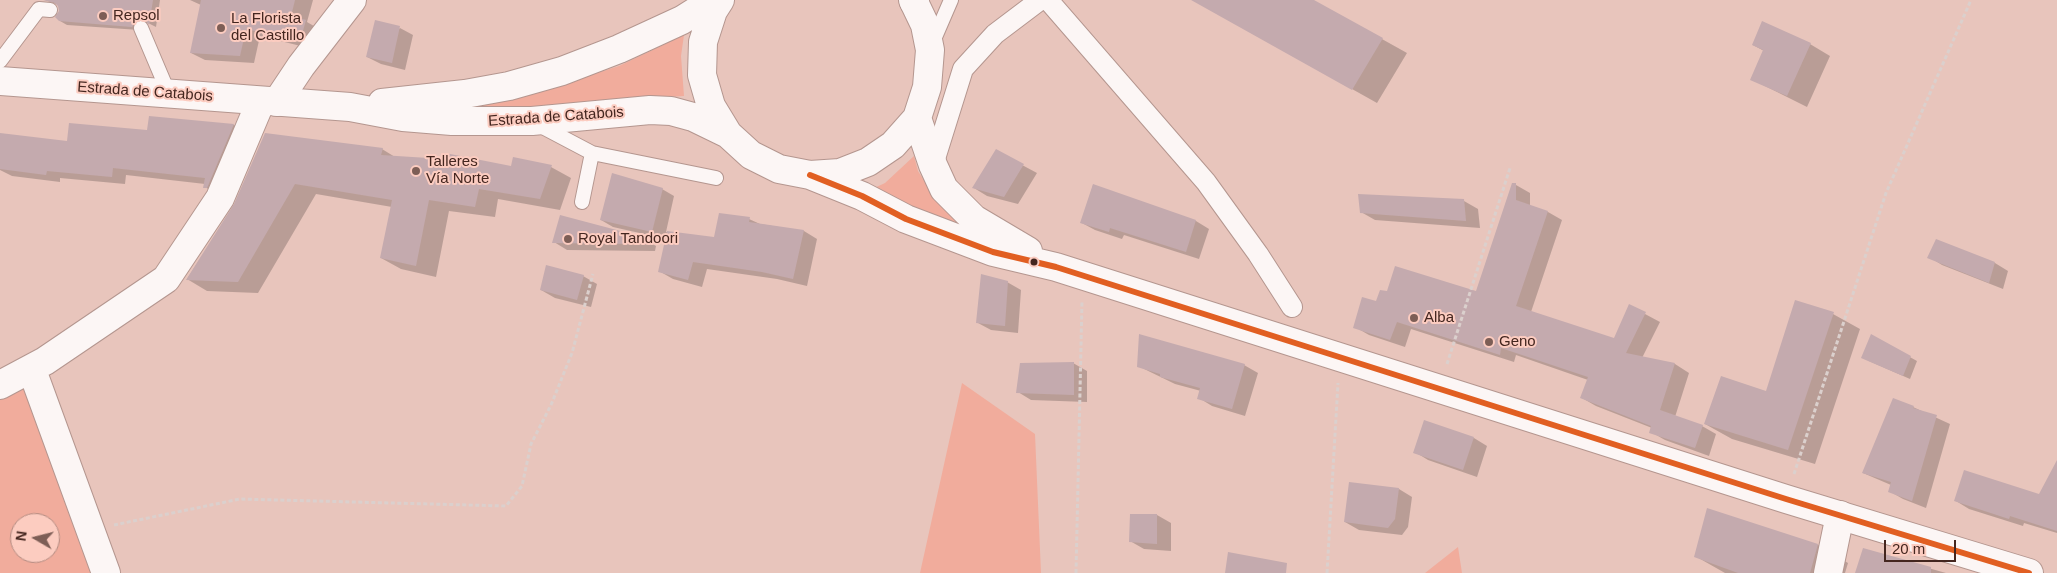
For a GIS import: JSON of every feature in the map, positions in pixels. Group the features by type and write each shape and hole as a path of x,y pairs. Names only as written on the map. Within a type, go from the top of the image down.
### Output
{"main road":[{"path":"0,385 32,370 166,279 220,198 269,102 301,66 352,0"},
{"name":"Estrada de Catabois","path":"350,107 465,94 509,86 562,70 650,34 682,20 714,0"},
{"name":"Estrada de Catabois","path":"720,0 713,11 703,42 702,74 711,106 728,134 751,155 779,169 810,175 862,196 906,219 993,252 1056,267 1786,499 2029,573"},
{"name":"Estrada de Catabois","path":"810,175 840,173 868,162 893,145 917,118 927,87 930,50 925,25 914,1"},
{"name":"Estrada de Catabois","path":"0,81 350,107 403,117 497,122 532,122 650,110 671,111 692,117 728,134"},
{"name":"Estrada de Catabois","path":"917,118 933,165 944,189 974,219 1056,267"},
{"path":"32,370 106,573"},
{"path":"1828,573 1840,515"}],"street":[{"path":"933,165 963,69 995,34 1040,0"},
{"path":"1048,0 1206,182 1258,254 1292,307"}],"lane":[{"path":"930,50 951,0"},
{"path":"0,60 39,9 50,10"},
{"path":"141,28 169,94"},
{"path":"532,122 592,153 716,178"},
{"path":"582,202 592,153"}],"path":[{"path":"1786,499 1886,193 1971,0"},
{"path":"1439,388 1510,168"},
{"path":"90,530 240,499 506,506 522,486 531,444 551,405 572,353 593,274"},
{"path":"1076,573 1082,276"},
{"path":"1327,573 1338,357"}],"shaded area":[{"path":"684,35 681,56 684,96 650,98 546,111 420,108 541,91 619,66"},
{"path":"914,156 918,171 933,195 993,240 868,191 885,183"},
{"path":"962,383 1035,434 1041,573 920,573"},
{"path":"25,388 91,573 0,573 0,399"},
{"path":"1458,547 1462,573 1425,573"}],"building":[{"name":"Repsol","path":"43,0 153,0 149,25 146,21 138,20 132,27 59,21 55,17 59,11 58,6 55,3"},
{"name":"La Florista del Castillo","path":"201,0 295,0 291,16 306,20 300,41 246,29 240,56 190,53"},
{"path":"1191,0 1314,0 1383,38 1352,90"},
{"path":"375,20 400,26 392,63 366,57"},
{"path":"1762,21 1811,43 1787,96 1750,80 1763,50 1752,45"},
{"path":"149,116 234,124 207,188 203,188 205,178 113,168 112,177 47,171 46,175 0,169 0,133 67,141 69,123 147,130"},
{"path":"265,133 383,148 381,155 444,159 445,153 511,166 513,157 552,165 540,199 479,189 475,207 429,200 416,266 380,258 392,200 295,184 238,282 186,280 234,204"},
{"path":"996,149 1024,164 1004,197 972,188"},
{"path":"612,173 663,188 652,232 600,220"},
{"path":"1512,183 1516,183 1516,200 1548,211 1516,306 1614,338 1629,304 1646,312 1626,353 1675,363 1660,410 1703,425 1695,448 1649,433 1651,426 1580,398 1588,377 1501,348 1500,355 1397,322 1390,340 1353,328 1362,297 1376,301 1380,290 1387,291 1395,266 1476,291"},
{"path":"1093,184 1196,220 1186,252 1110,228 1109,232 1080,223"},
{"path":"1358,194 1464,199 1466,221 1360,213"},
{"path":"719,213 750,217 749,222 804,230 793,279 762,272 693,262 688,280 658,272 667,231 714,237"},
{"path":"560,215 643,237 642,244 552,243"},
{"path":"1936,239 1995,262 1989,283 1927,258"},
{"path":"546,265 584,275 577,300 540,290"},
{"path":"981,274 1008,281 1005,326 976,323"},
{"path":"1795,300 1834,312 1788,450 1704,424 1721,376 1766,391"},
{"path":"1139,334 1245,364 1232,409 1197,399 1200,388 1160,377 1160,374 1137,367"},
{"path":"1871,334 1911,356 1903,376 1861,358"},
{"path":"1074,362 1074,395 1016,393 1020,363"},
{"path":"1893,398 1914,406 1913,408 1937,415 1912,501 1888,492 1891,482 1862,473"},
{"path":"1424,420 1474,437 1463,470 1413,453"},
{"path":"2057,460 2057,531 2010,516 2009,519 1954,501 1964,470 2039,494"},
{"path":"1349,482 1399,488 1395,519 1388,528 1344,522"},
{"path":"1707,508 1818,544 1810,573 1738,573 1694,557"},
{"path":"1130,514 1157,514 1157,544 1129,542"},
{"path":"1863,548 1931,567 1931,573 1855,573"},
{"path":"1228,552 1287,563 1286,573 1225,573"}],"transit line":[{"path":"810,175 862,196 906,219 993,252 1056,267 1786,499 2029,573"}],"place":[{"name":"Repsol","path":"103,16"},
{"name":"La Florista del Castillo","path":"221,28"},
{"name":"Talleres Vía Norte","path":"416,171"},
{"name":"Royal Tandoori","path":"568,239"},
{"name":"Alba","path":"1414,318"},
{"name":"Geno","path":"1489,342"}]}
